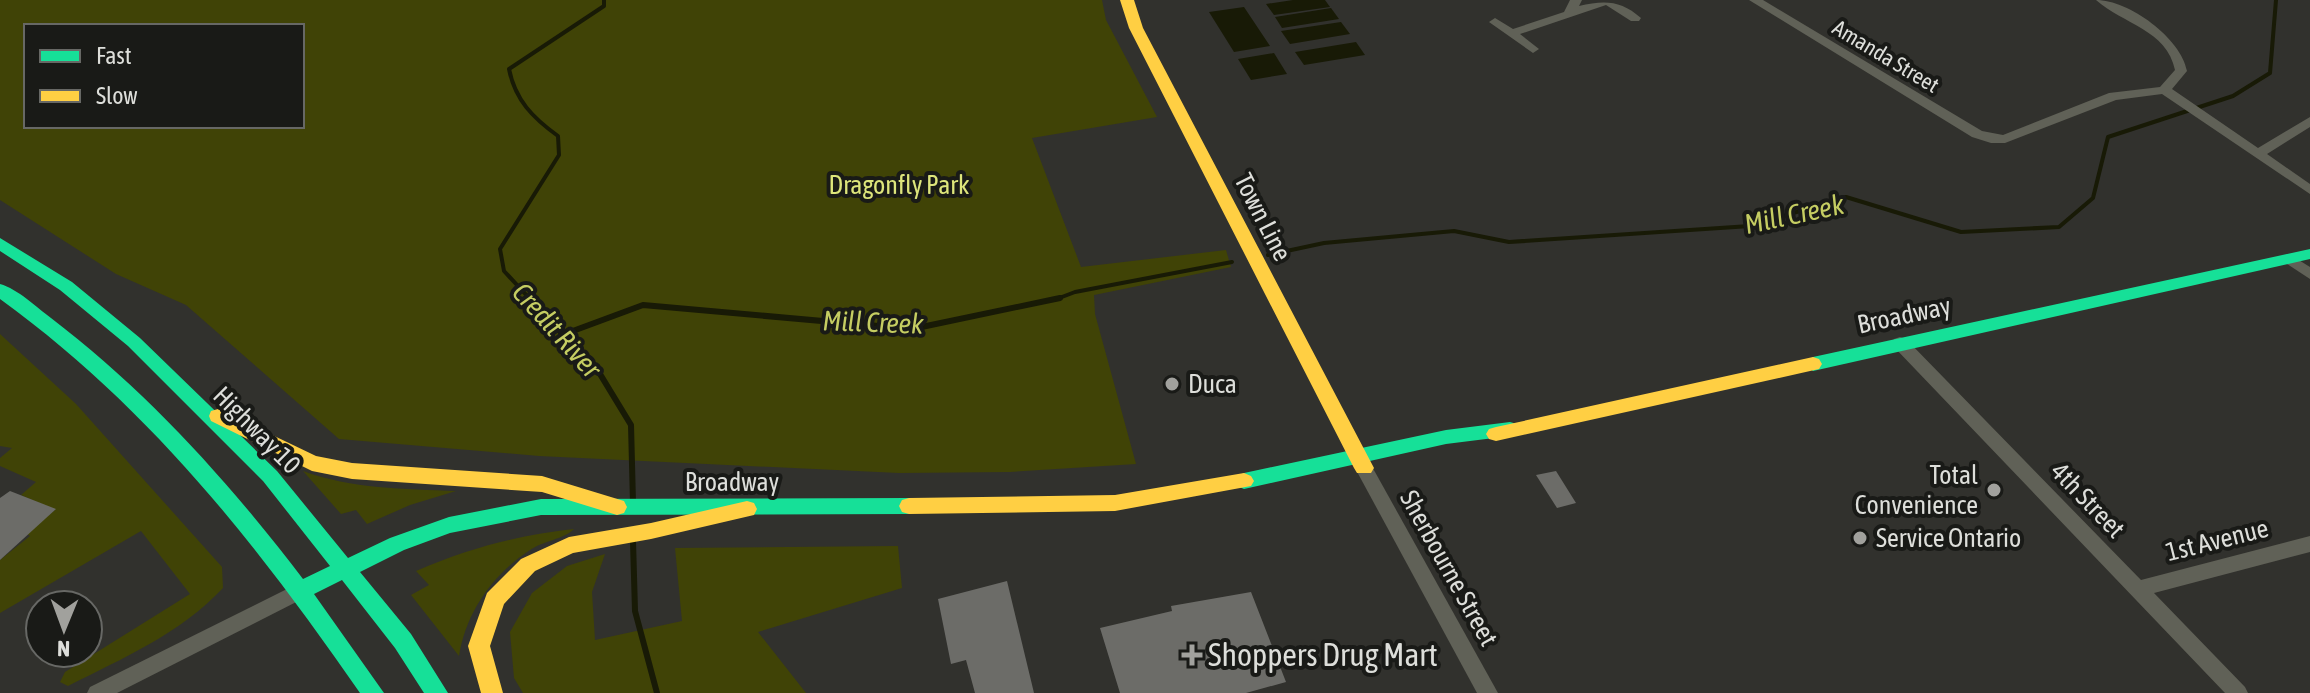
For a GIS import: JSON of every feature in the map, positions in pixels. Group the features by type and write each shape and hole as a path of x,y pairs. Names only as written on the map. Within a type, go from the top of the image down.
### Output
{"main road":[{"name":"Town Line","path":"1127,0 1136,28 1361,462"},
{"name":"Highway 10","path":"0,243 66,286 123,332 270,476 403,641 437,693"},
{"name":"Broadway","path":"301,590 344,568 449,525 491,514 541,507 747,509 1115,503 1178,493 1361,462 1446,437 1510,429 2310,254"},
{"path":"0,290 81,350 136,399 201,466 301,590 373,693"},
{"path":"197,406 312,463 365,473 542,484 617,507"},
{"path":"492,693 479,646 495,599 528,565 569,545 651,531 747,509"}],"street":[{"path":"1569,14 1576,0"},
{"path":"1511,33 1608,0 1635,18"},
{"name":"Amanda Street","path":"1755,0 1977,134 1998,140 2114,96 2164,90"},
{"path":"2102,0 2164,39 2175,50 2181,71 2164,90 2310,190"},
{"path":"1495,22 1533,49"},
{"path":"2257,154 2310,121"},
{"path":"2289,259 2310,274"},
{"name":"4th Street","path":"1900,343 2238,693"},
{"name":"Sherbourne Street","path":"1361,462 1488,693"},
{"name":"1st Avenue","path":"2138,589 2310,544"},
{"path":"97,693 301,590"}],"green space":[{"name":"Dragonfly Park","path":"0,0 1102,0 1106,20 1157,117 1032,138 1081,267 1226,250 1231,267 1094,295 1095,314 1136,464 1010,472 899,473 539,456 339,439 186,305 116,274 0,200"},
{"path":"0,334 76,404 222,567 223,588 170,632 104,668 104,648 190,594 141,531 41,589 24,589 24,599 0,613 0,560 30,536 26,533 55,510 21,495 36,482 0,466 0,458 12,448 0,446"},
{"path":"303,471 359,485 456,491 410,505 367,524 356,510 341,514"},
{"path":"574,529 530,550 493,582 468,624 459,656 411,595 429,585 416,571 475,549 532,535"},
{"path":"898,546 902,588 758,632 806,693 523,693 514,678 510,632 532,593 567,566 605,554 592,592 595,640 682,621 675,548"},
{"path":"70,669 102,669 68,686 60,682"}],"shaded area":[{"path":"1325,0 1330,7 1274,15 1266,4"},
{"path":"1244,7 1270,46 1234,52 1209,12"},
{"path":"1331,8 1339,19 1282,28 1275,17"},
{"path":"1341,22 1350,34 1290,44 1281,31"},
{"path":"1356,42 1365,55 1304,65 1295,52"},
{"path":"1274,53 1287,74 1251,80 1238,59"}],"building":[{"path":"1556,471 1576,503 1557,508 1536,475"},
{"path":"10,491 56,509 0,560 0,498"},
{"path":"1007,581 1034,693 975,693 966,660 951,664 938,599"},
{"name":"Shoppers Drug Mart","path":"1251,592 1286,682 1246,693 1120,693 1100,628 1172,611 1171,606"}],"waterway":[{"name":"Credit River","path":"531,300 504,271 500,249 559,155 558,136 526,107 509,69 604,6 604,0"},
{"name":"Mill Creek","path":"1268,255 1324,243 1454,231 1509,242 1750,226 1846,197 1961,232 2059,227 2093,198 2108,137 2233,96 2270,73 2276,0"},
{"name":"Mill Creek","path":"1058,298 1075,292 1232,262"},
{"name":"Credit River","path":"529,298 563,335"},
{"name":"Mill Creek","path":"563,335 643,305 912,329 1058,298"},
{"name":"Mill Creek","path":"1054,300 1058,298"},
{"name":"Credit River","path":"563,335 600,374 631,425 633,503"},
{"name":"Credit River","path":"633,541 635,611 657,693"}],"traffic: fast":[{"path":"0,243 66,286 134,342 270,476 403,641 437,693"},
{"path":"1813,364 2310,254"},
{"path":"0,290 110,376 183,449 282,568 373,693"},
{"path":"1244,481 1446,437 1510,429"},
{"path":"301,590 397,544 449,525 541,507 909,506"}],"traffic: slow":[{"path":"1127,0 1136,28 1364,468"},
{"path":"1496,434 1813,364"},
{"path":"218,416 312,463 352,471 542,484 617,507"},
{"path":"909,506 1115,503 1244,481"},
{"path":"492,693 479,646 495,599 528,565 569,545 651,531 747,509"}],"place":[{"name":"Duca","path":"1172,384"},
{"name":"Total Convenience","path":"1994,490"},
{"name":"Service Ontario","path":"1860,538"},
{"name":"Shoppers Drug Mart","path":"1192,655"}]}
